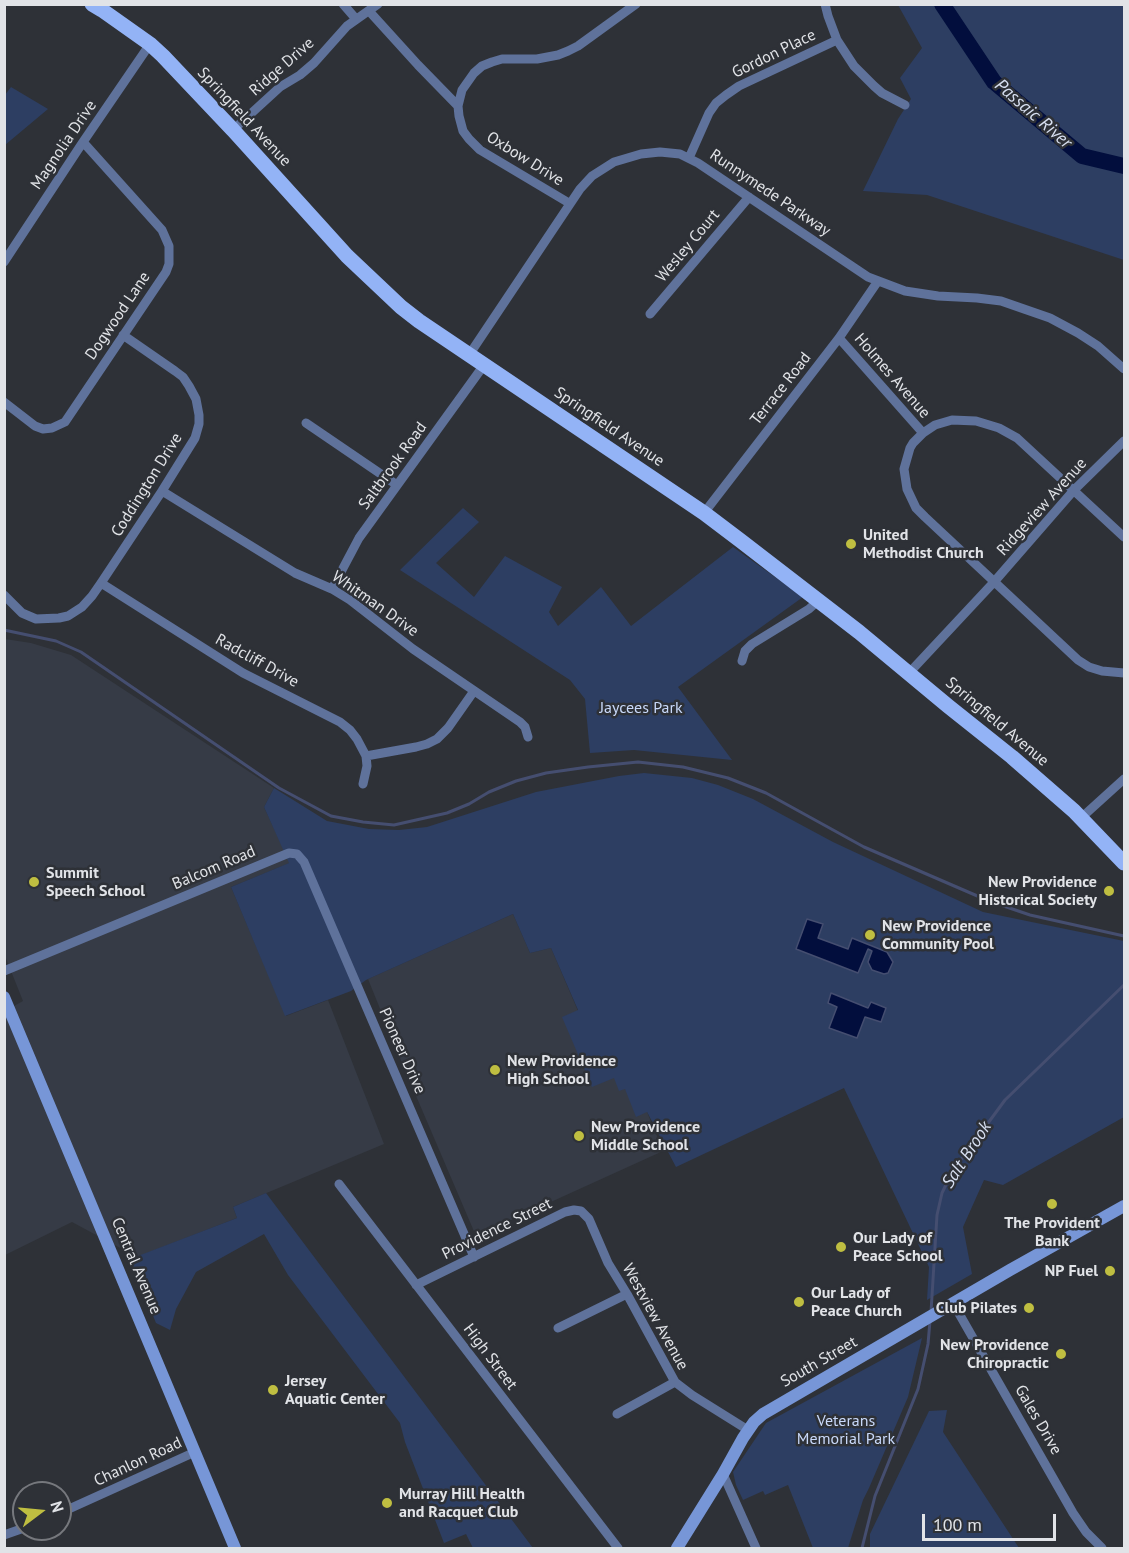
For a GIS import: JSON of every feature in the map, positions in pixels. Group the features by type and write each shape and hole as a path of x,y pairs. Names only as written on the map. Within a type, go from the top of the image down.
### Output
{"main road":[{"name":"Springfield Avenue","path":"92,4 150,44 163,56 381,290 419,321 704,513 819,600 1012,757 1081,818 1125,863"}],"street":[{"path":"343,4 356,19"},
{"name":"Ridge Drive","path":"233,130 280,87 314,63 347,26 378,4"},
{"path":"459,106 462,90 467,81 482,66 502,59 537,59 568,51 636,4"},
{"path":"825,4 837,40 863,77 882,93 905,105"},
{"path":"369,11 459,106"},
{"name":"Gordon Place","path":"689,158 710,113 716,103 726,95 739,86 837,40"},
{"name":"Magnolia Drive","path":"4,262 150,44"},
{"name":"Oxbow Drive","path":"459,106 463,130 476,147 569,203"},
{"name":"Dogwood Lane","path":"4,402 35,426 43,429 61,425 71,415 166,272 170,255 162,230 83,142"},
{"name":"Runnymede Parkway","path":"470,355 580,189 592,176 614,162 651,153 680,154 689,158 868,277 905,291 1001,301 1050,318 1098,346 1125,369"},
{"name":"Wesley Court","path":"650,314 749,197"},
{"path":"4,243 14,249"},
{"name":"Terrace Road","path":"704,513 839,338 878,281"},
{"name":"Coddington Drive","path":"4,595 28,617 43,620 68,616 88,602 195,438 199,424 198,407 193,392 183,377 123,335"},
{"name":"Holmes Avenue","path":"839,338 923,433"},
{"name":"Saltbrook Road","path":"332,589 358,538 484,365"},
{"path":"1125,537 1017,438 999,428 976,421 952,420 935,425 913,442 906,459 904,469 911,499 925,518 1078,660 1102,671 1125,673"},
{"path":"306,423 397,485"},
{"name":"Ridgeview Avenue","path":"909,673 994,582 1074,490 1125,441"},
{"name":"Whitman Drive","path":"162,491 295,573 332,589 350,600 413,649 520,722 525,727 528,737"},
{"name":"Radcliff Drive","path":"101,583 243,673 340,722 357,739 366,756"},
{"path":"742,661 745,651 752,644 809,609 819,600"},
{"path":"363,784 367,766 366,756 416,747 437,739 448,728 474,691"},
{"path":"1081,818 1125,779"},
{"name":"Balcom Road","path":"4,971 284,855 294,853 302,857"},
{"name":"Pioneer Drive","path":"302,857 474,1257"},
{"name":"Central Avenue","path":"5,999 235,1548"},
{"name":"High Street","path":"339,1184 618,1548"},
{"name":"South Street","path":"677,1548 748,1430 763,1414 1125,1206"},
{"name":"Providence Street","path":"416,1285 570,1210 581,1211 589,1219"},
{"name":"Westview Avenue","path":"589,1219 608,1263 675,1383 748,1430"},
{"path":"558,1328 627,1294"},
{"name":"Gales Drive","path":"950,1305 1073,1513 1086,1532 1102,1548"},
{"path":"617,1414 675,1383"},
{"name":"Chanlon Road","path":"72,1508 195,1452"},
{"path":"723,1474 756,1548"}],"shaded area":[{"path":"5,639 31,643 71,655 274,788 264,807 290,863 231,887 286,1016 328,1000 384,1144 233,1207 237,1218 137,1257 72,1222 5,1255 5,1011 23,1001 5,956"},
{"name":"New Providence High School","path":"513,914 530,953 551,948 578,1011 563,1017 592,1086 614,1077 647,1112 663,1151 476,1236 368,979"},
{"path":"807,919 823,924 818,938 848,949 852,938 887,952 893,962 888,973 872,970 868,962 872,951 868,949 858,973 796,949"},
{"path":"831,993 868,1008 871,1002 886,1008 881,1022 865,1017 857,1038 829,1028 837,1007 828,1003"}],"green space":[{"path":"898,5 1124,5 1124,260 927,195 863,191 898,119 911,99 900,78 922,48"},
{"path":"11,87 48,109 5,145 5,95"},
{"name":"Jaycees Park","path":"463,508 479,522 436,563 474,597 505,556 562,587 549,612 558,626 601,587 631,626 733,547 803,597 678,687 732,760 634,750 590,753 585,699 570,680 400,570"},
{"path":"644,773 692,778 718,785 753,799 833,842 983,912 1124,941 1124,1117 1003,1185 984,1180 963,1227 972,1274 927,1300 929,1267 844,1088 676,1167 647,1112 636,1117 625,1089 619,1091 614,1078 592,1087 562,1017 578,1010 551,948 530,953 513,914 366,980 351,991 285,1016 231,887 289,863 264,807 274,788 327,821 369,829 399,830 427,827 536,792"},
{"path":"266,1193 533,1548 473,1548 466,1534 444,1543 405,1442 400,1423 288,1275 264,1234 196,1272 176,1309 170,1330 156,1323 130,1259 237,1218 233,1207"},
{"name":"Veterans Memorial Park","path":"922,1338 908,1397 863,1500 848,1548 813,1548 788,1485 765,1495 763,1491 743,1500 733,1472 766,1423"},
{"path":"947,1410 943,1432 1019,1548 870,1548 870,1534 929,1411"}],"waterway":[{"name":"Passaic River","path":"942,4 994,82 1082,156 1124,166"},
{"path":"4,630 56,641 81,652 279,788 331,816 394,825 447,813 516,781 546,773 638,762 683,767 728,778 766,793 864,847 989,901 1030,915 1124,936"},
{"name":"Salt Brook","path":"931,1312 937,1215 942,1193 952,1172 1005,1100 1124,985"},
{"name":"Salt Brook","path":"862,1548 875,1496 918,1389 928,1344 930,1321"}],"place":[{"name":"United Methodist Church","path":"851,544"},
{"name":"Summit Speech School","path":"34,882"},
{"name":"New Providence Historical Society","path":"1109,891"},
{"name":"New Providence Community Pool","path":"870,935"},
{"name":"New Providence High School","path":"495,1070"},
{"name":"New Providence Middle School","path":"579,1136"},
{"name":"The Provident Bank","path":"1052,1204"},
{"name":"Our Lady of Peace School","path":"841,1247"},
{"name":"NP Fuel","path":"1110,1271"},
{"name":"Our Lady of Peace Church","path":"799,1302"},
{"name":"Club Pilates","path":"1029,1308"},
{"name":"New Providence Chiropractic","path":"1061,1354"},
{"name":"Jersey Aquatic Center","path":"273,1390"},
{"name":"Murray Hill Health and Racquet Club","path":"387,1503"}]}
